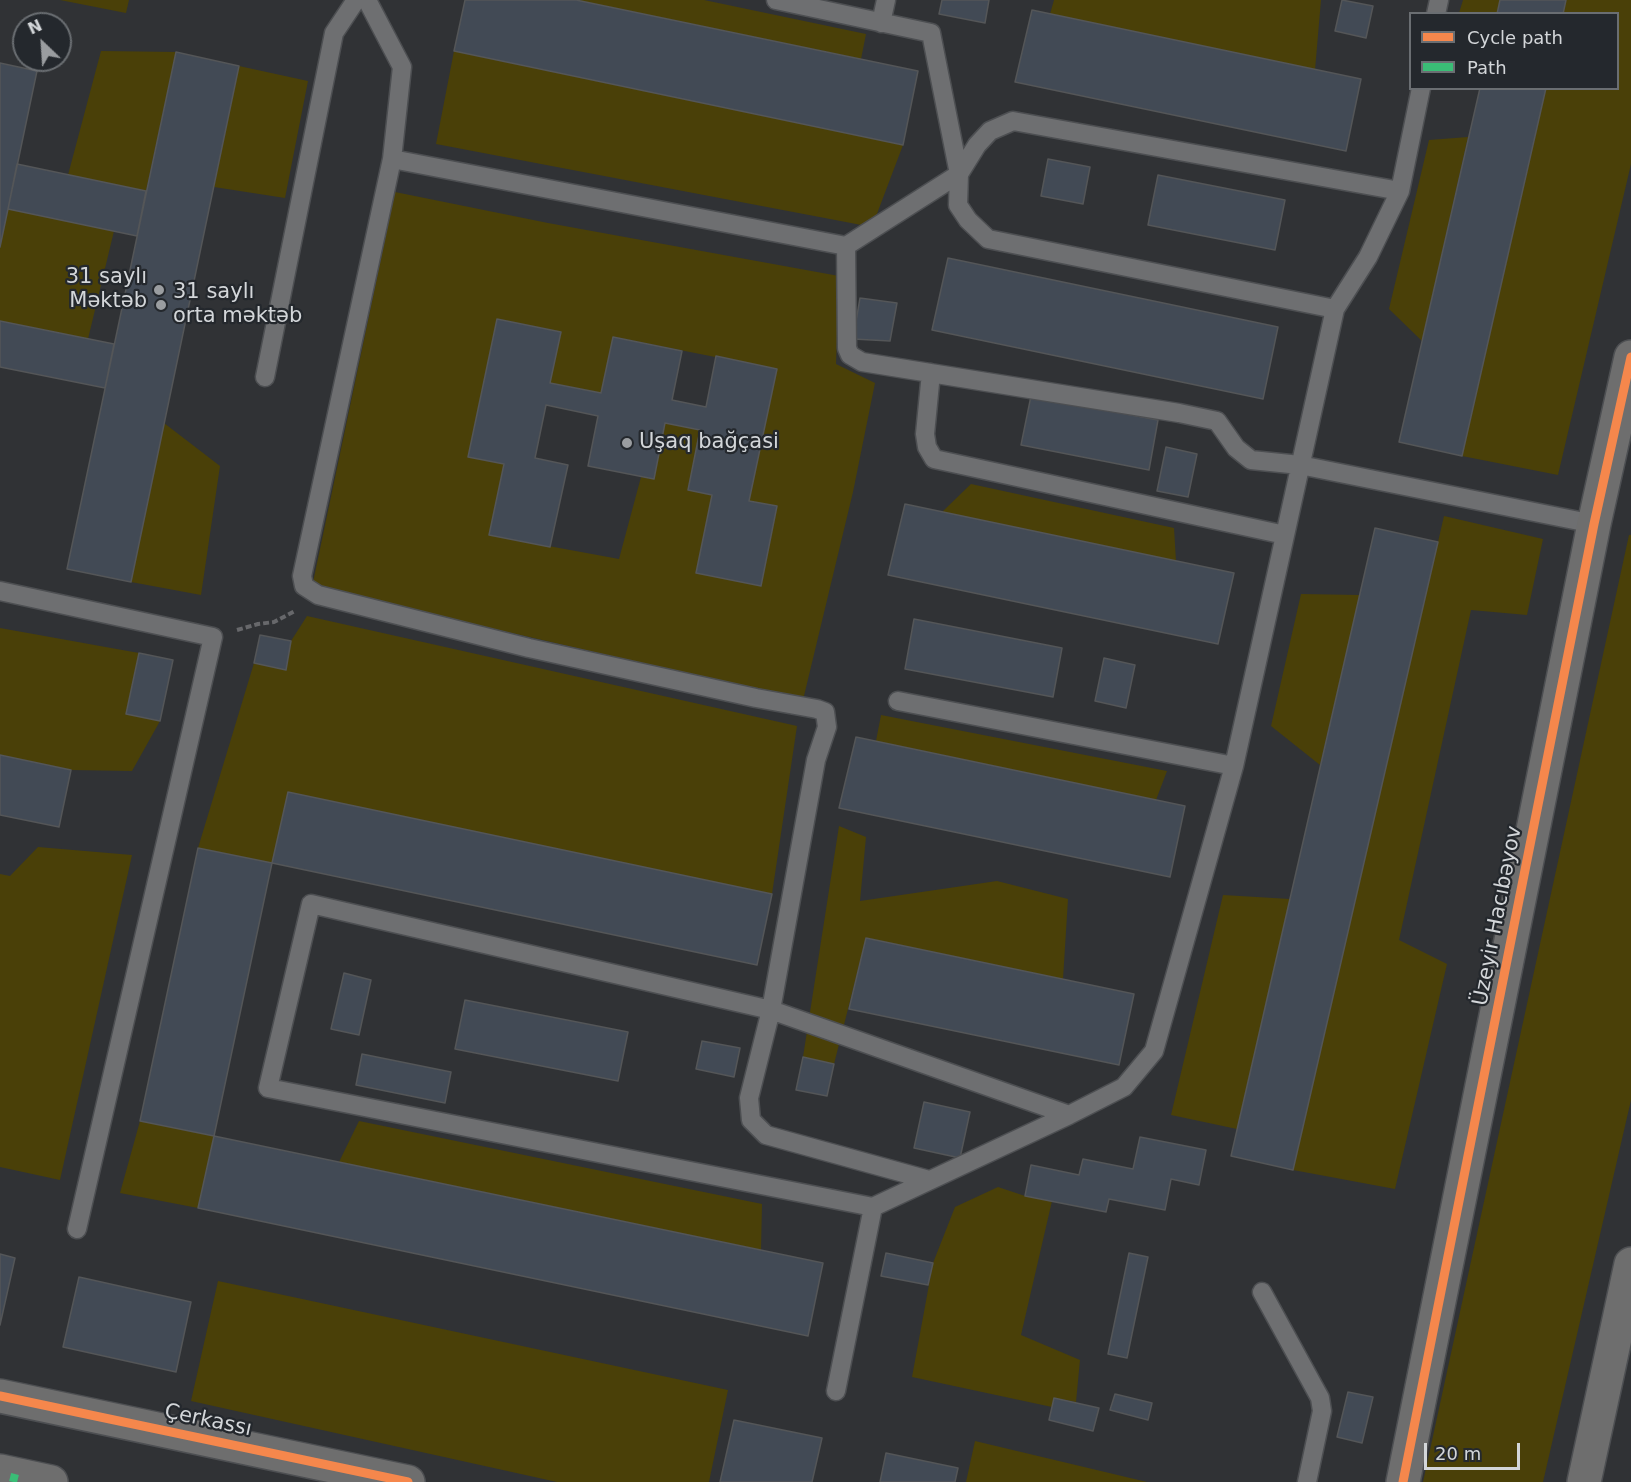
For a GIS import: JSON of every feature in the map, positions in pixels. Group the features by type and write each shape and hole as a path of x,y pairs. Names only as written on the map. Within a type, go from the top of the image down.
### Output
{"street":[{"name":"Üzeyir Hacıbəyov","path":"1403,1482 1594,524 1631,357"},
{"path":"1584,1482 1631,1264"},
{"name":"Çerkassı","path":"0,1396 408,1482"},
{"path":"0,1471 51,1482"}],"lane":[{"path":"265,376 334,33 356,0"},
{"path":"367,0 402,67 392,159 302,576 304,586 318,595 529,648 825,712 827,727 816,760 771,1010 749,1098 751,1120 766,1134 929,1180"},
{"path":"778,0 930,33 959,174 958,205 968,220 988,239 1335,309"},
{"path":"881,23 886,0"},
{"path":"1069,1115 771,1010 311,904 268,1088 873,1207 1069,1115 1124,1087 1154,1051 1234,766 1335,309 1368,257 1400,191 1420,90"},
{"path":"392,159 846,246 959,174 990,131 1013,121 1400,191"},
{"path":"846,246 847,348 850,355 862,362 1217,421 1236,448 1251,460 1300,465 1594,524"},
{"path":"931,373 925,434 927,447 934,459 1285,535"},
{"path":"0,591 213,637 76,1229"},
{"path":"898,701 1234,766"},
{"path":"836,1391 873,1207"},
{"path":"1262,1292 1320,1398 1322,1411 1307,1482"}],"path":[{"path":"213,637 258,624 274,622 318,595"}],"shaded area":[{"path":"60,0 129,0 126,13"},
{"path":"576,0 704,0 866,34 861,59"},
{"path":"1054,0 1321,0 1315,70 1050,14"},
{"path":"1463,0 1500,0 1497,12 1459,12"},
{"path":"1566,0 1631,0 1631,164 1558,475 1462,456 1546,90 1619,90 1619,12 1563,12"},
{"path":"101,51 176,52 146,191 68,175"},
{"path":"454,51 903,145 872,227 436,144"},
{"path":"239,66 308,81 285,198 214,187"},
{"path":"1468,137 1422,341 1389,309 1429,140"},
{"path":"395,192 548,223 839,276 836,364 875,383 853,492 803,700 312,587","holes":["497,319 561,332 550,383 601,393 614,337 776,369 749,501 777,507 761,586 696,573 712,495 688,489 700,430 665,423 654,479 641,477 619,559 489,535 504,464 468,457"]},
{"path":"8,209 114,231 88,339 0,321 0,247"},
{"path":"164,423 220,466 201,595 131,582"},
{"path":"971,484 1174,528 1176,561 942,512"},
{"path":"1444,516 1543,539 1527,615 1471,610 1399,940 1447,964 1395,1189 1293,1170"},
{"path":"1629,535 1631,535 1631,1100 1543,1482 1423,1482"},
{"path":"1301,594 1360,595 1320,765 1271,726"},
{"path":"307,616 797,726 772,894 289,793 272,863 198,848 254,663 285,669 291,641"},
{"path":"0,628 139,653 126,713 160,721 132,771 71,770 0,755"},
{"path":"881,715 1167,771 1156,800 876,741"},
{"path":"839,826 866,837 860,901 997,881 1068,899 1063,979 866,938 834,1064 803,1057"},
{"path":"38,847 132,855 60,1180 0,1167 0,874 10,876"},
{"path":"1223,895 1290,899 1237,1129 1171,1115"},
{"path":"140,1121 214,1136 198,1208 120,1193"},
{"path":"359,1121 762,1204 761,1250 339,1162"},
{"path":"998,1187 1025,1196 1052,1201 1021,1335 1080,1360 1076,1402 1055,1398 1052,1407 912,1377 933,1263 955,1207"},
{"path":"218,1281 728,1390 709,1482 557,1482 191,1401"},
{"path":"975,1441 1147,1482 966,1482"}],"building":[{"path":"465,0 576,0 918,71 903,145 454,51"},
{"path":"942,0 989,0 985,23 939,14"},
{"path":"1342,0 1373,6 1366,38 1335,31"},
{"path":"1500,0 1566,0 1563,12 1497,12"},
{"path":"1032,10 1361,79 1346,151 1015,82"},
{"name":"31 saylı Məktəb","path":"176,52 239,66 131,582 67,569"},
{"path":"0,63 12,66 12,72 37,72 0,247"},
{"path":"1480,90 1546,90 1462,456 1399,442"},
{"path":"1048,159 1090,167 1083,204 1041,196"},
{"path":"17,164 146,191 137,236 8,209"},
{"path":"1158,175 1285,200 1275,250 1148,225"},
{"path":"948,258 1278,327 1263,399 932,330"},
{"path":"860,298 897,303 890,341 853,339"},
{"name":"Uşaq bağçasi","path":"497,319 561,332 550,383 601,393 613,337 682,351 672,400 706,407 716,356 777,369 749,501 777,506 761,586 696,573 712,495 688,490 700,430 665,423 654,479 588,466 598,416 546,405 535,458 568,465 550,547 489,535 504,464 468,457"},
{"path":"0,321 114,344 105,388 0,367"},
{"path":"1031,396 1158,420 1149,470 1021,445"},
{"path":"1166,447 1197,454 1188,497 1157,491"},
{"path":"905,504 1234,573 1218,644 888,575"},
{"path":"1375,528 1438,542 1293,1170 1231,1156"},
{"path":"914,619 1062,648 1053,697 905,669"},
{"path":"260,635 291,641 286,670 254,663"},
{"path":"139,653 173,660 160,721 126,714"},
{"path":"1104,658 1135,665 1126,708 1095,701"},
{"path":"856,737 1185,806 1170,877 839,808"},
{"path":"0,755 71,770 59,827 0,815"},
{"path":"288,792 772,894 757,965 272,863"},
{"path":"198,848 272,863 214,1136 140,1121"},
{"path":"866,938 1134,994 1119,1065 849,1009"},
{"path":"344,973 371,980 359,1035 331,1029"},
{"path":"465,1000 628,1032 618,1081 455,1049"},
{"path":"702,1041 740,1048 734,1077 696,1069"},
{"path":"362,1054 451,1072 445,1103 356,1085"},
{"path":"803,1057 834,1064 827,1096 796,1090"},
{"path":"924,1102 970,1112 960,1158 914,1148"},
{"path":"214,1136 823,1263 808,1336 198,1208"},
{"path":"1140,1137 1206,1150 1199,1185 1171,1179 1165,1210 1109,1199 1106,1212 1025,1196 1031,1165 1079,1175 1083,1159 1133,1169"},
{"path":"886,1253 933,1263 928,1285 881,1276"},
{"path":"1129,1253 1148,1257 1127,1358 1108,1354"},
{"path":"0,1254 15,1258 0,1325"},
{"path":"79,1277 191,1302 176,1372 63,1347"},
{"path":"1348,1392 1373,1397 1362,1443 1337,1437"},
{"path":"1115,1394 1152,1403 1148,1420 1110,1410"},
{"path":"1054,1398 1099,1408 1093,1431 1049,1420"},
{"path":"734,1420 822,1438 812,1482 720,1482"},
{"path":"886,1453 958,1468 955,1482 880,1482"}],"marked path":[{"path":"13,1482 15,1474"}],"cycle path":[{"path":"1403,1482 1594,524 1631,357"},
{"path":"0,1396 408,1482"}],"place":[{"name":"31 saylı Məktəb","path":"159,290"},
{"name":"31 saylı orta məktəb","path":"161,305"},
{"name":"Uşaq bağçasi","path":"627,443"}]}
